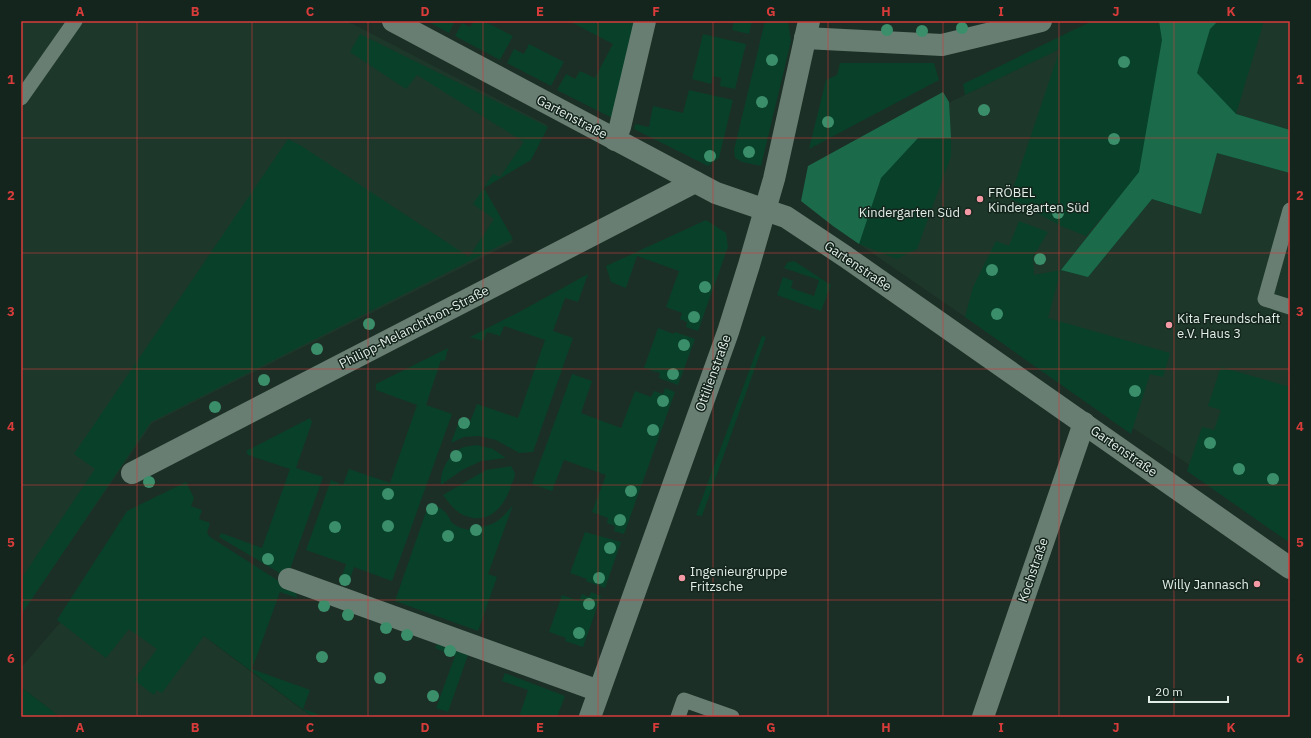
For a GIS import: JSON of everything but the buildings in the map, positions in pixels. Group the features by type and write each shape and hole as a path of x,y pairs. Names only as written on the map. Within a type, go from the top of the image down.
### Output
{"street":[{"name":"Gartenstraße","path":"393,21 716,193 786,217 846,257 1290,568"},
{"path":"615,140 620,127 645,21"},
{"path":"807,30 942,45 1041,21"},
{"name":"Ottilienstraße","path":"590,717 728,332 774,179 807,30"},
{"name":"Philipp-Melanchthon-Straße","path":"132,473 695,182"},
{"name":"Kochstraße","path":"983,717 1084,423"},
{"path":"289,579 599,691"}],"lane":[{"path":"21,98 75,21"},
{"path":"1290,210 1264,299 1290,307"},
{"path":"678,717 684,700 732,717"}],"shaded area":[{"path":"21,21 347,21 547,125 530,158 483,188 513,242 152,423 21,614"},
{"path":"1117,21 1290,21 1290,530 1022,356 833,226 862,145"},
{"path":"111,540 136,585 312,717 60,717 21,687 21,668 60,623"}],"green space":[{"path":"427,21 455,21 449,33"},
{"path":"474,21 484,21 513,36 500,60 455,36 462,23 470,27"},
{"path":"569,21 638,21 616,120 557,90 566,74 575,79 580,71 595,78 613,44"},
{"path":"728,21 752,21 749,34 732,30 734,23"},
{"path":"765,21 788,21 791,41 761,166 742,162 735,158 734,150"},
{"path":"1092,21 1264,21 1236,114 1290,130 1290,173 1217,153 1201,214 1152,199 1088,277 1061,270 1124,191 1086,236 1061,226 1010,198 1060,49 965,95 963,84"},
{"path":"1159,21 1218,21 1210,29 1197,73 1236,114 1290,130 1290,173 1217,153 1201,214 1152,199 1088,277 1061,270 1139,172 1162,40"},
{"path":"360,34 548,127 531,160 484,188 513,239 151,422 21,615 21,579 95,469 74,454 288,139 300,145 469,257 494,219 473,204 493,174 500,177 524,142 417,75 406,89 350,52"},
{"path":"703,34 746,44 735,89 720,86 721,78 713,76 711,84 692,79"},
{"path":"529,44 564,62 551,86 507,63 514,49 524,54"},
{"path":"840,63 934,63 939,80 809,149 826,80 837,75"},
{"path":"689,90 733,100 719,158 708,166 634,129 635,124 649,127 653,106 683,113"},
{"path":"943,92 949,102 951,138 918,138 881,178 859,244 801,201 808,166"},
{"path":"925,124 951,138 951,156 917,249 897,259 859,244 850,211"},
{"path":"706,220 726,233 728,247 698,331 686,327 687,322 680,319 682,313 666,307 679,271 637,256 626,288 611,282 606,266"},
{"path":"1019,221 1048,232 1033,257 1034,275 1061,270 1048,318 1170,353 1163,377 1150,374 1131,434 965,317 973,287 996,241 1009,246"},
{"path":"794,261 831,285 821,311 777,295 783,277 793,281 791,288 814,296 819,280 784,268 788,262"},
{"path":"588,274 578,302 565,298 553,331 573,338 533,452 519,453 496,440 479,436 464,437 451,443 460,418 470,422 477,404 518,418 545,340 504,326 500,336 487,332 483,341 470,337"},
{"path":"658,328 695,339 678,385 659,378 660,373 644,368"},
{"path":"762,336 766,337 702,516 696,515"},
{"path":"448,348 445,361 441,360 426,405 452,414 392,581 354,567 348,585 340,582 346,564 306,550 331,480 343,485 349,469 390,483 417,405 376,390 376,384"},
{"path":"1221,367 1290,387 1290,543 1187,471 1202,427 1214,430 1221,410 1208,406"},
{"path":"572,374 592,381 581,413 621,428 635,391 651,397 654,391 663,394 665,388 675,392 624,534 614,531 615,526 607,523 608,518 592,512 606,475 564,460 552,491 532,484"},
{"path":"310,418 312,422 296,468 323,477 289,572 283,575 219,537 221,533 262,548 290,469 248,455 246,451"},
{"path":"477,445 493,449 506,458 481,461 462,470 441,485 442,474 446,463 454,453 464,447"},
{"path":"511,466 515,474 505,500 495,512 489,516 474,518 462,515 443,495 486,470"},
{"path":"186,482 194,498 191,506 202,510 199,519 210,523 207,533 210,537 296,592 297,598 280,592 252,669 310,690 303,709 326,717 313,717 204,636 162,693 157,690 154,695 134,680 157,649 129,629 106,658 57,620 127,511"},
{"path":"513,505 488,574 497,577 478,631 395,601 427,509 436,506 442,509 447,514 451,522 458,527 469,530 470,527 490,525 504,516"},
{"path":"585,532 621,542 605,588 570,573"},
{"path":"591,592 601,596 583,647 565,641 566,638 549,632 562,595 579,601 582,594 589,597"},
{"path":"437,644 468,655 448,712 436,708 455,656 435,648"},
{"path":"505,673 565,696 557,717 519,717 528,690 502,681"},
{"path":"21,687 60,717 21,717"}],"place":[{"name":"FRÖBEL Kindergarten Süd","path":"980,199"},
{"name":"Kindergarten Süd","path":"968,212"},
{"name":"Kita Freundschaft e.V. Haus 3","path":"1169,325"},
{"name":"Ingenieurgruppe Fritzsche","path":"682,578"},
{"name":"Willy Jannasch","path":"1257,584"}]}
